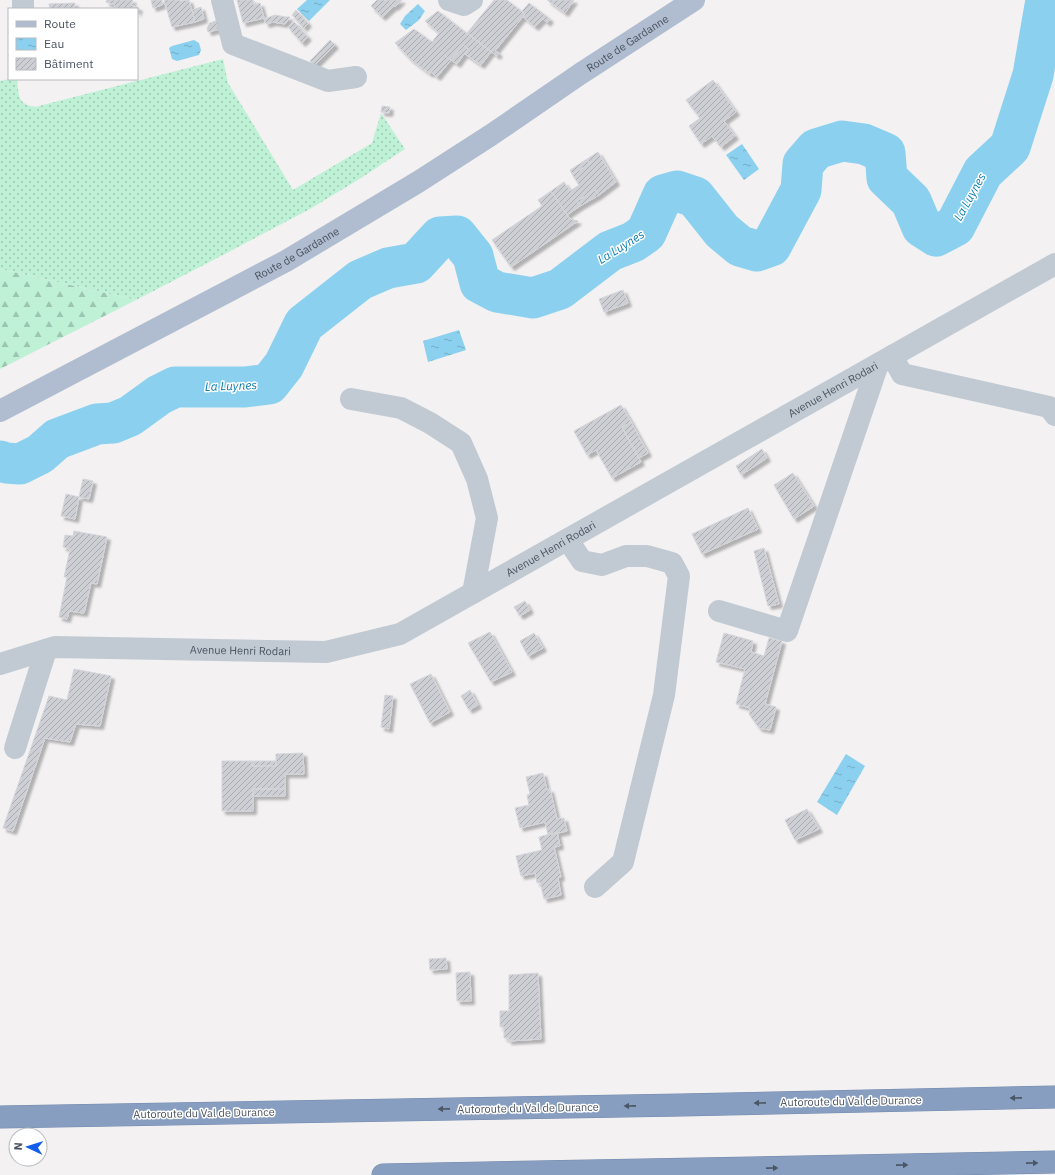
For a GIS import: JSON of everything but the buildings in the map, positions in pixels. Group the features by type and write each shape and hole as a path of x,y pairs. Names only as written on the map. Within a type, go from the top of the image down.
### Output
{"highway":[{"name":"Autoroute du Val de Durance","path":"0,1117 1055,1097"},
{"path":"383,1175 1055,1162"}],"main road":[{"name":"Route de Gardanne","path":"580,74 678,0"},
{"name":"Route de Gardanne","path":"0,411 286,261 424,178 492,135 580,74 694,0"}],"street":[{"path":"222,0 233,44 328,81 356,77"},
{"path":"449,0 464,6 472,0"},
{"name":"Avenue Henri Rodari","path":"0,664 54,648 326,652 400,634 1055,264"},
{"path":"719,611 787,631 885,360 902,374 1049,407 1055,415"},
{"path":"351,399 401,408 430,423 461,443 476,478 487,518 473,593"},
{"path":"568,540 582,561 602,565 626,556 647,556 672,563 679,576 664,695 623,862 595,887"},
{"path":"15,748 46,650"}],"green space":[{"path":"223,59 228,83 293,190 372,143 381,113 405,149 310,209 136,300 0,269 0,81 8,79 17,80 20,98 25,104 35,107"},
{"path":"0,269 136,300 0,369"}],"water":[{"path":"307,0 330,0 309,21 297,9"},
{"path":"418,4 425,11 419,20 406,30 400,24 405,16"},
{"path":"194,40 199,43 201,50 199,55 177,61 172,59 169,48"},
{"path":"742,144 759,169 744,180 726,155"},
{"path":"459,330 466,350 428,362 423,341"},
{"path":"846,754 865,766 837,815 817,802"}],"waterway":[{"name":"La Luynes","path":"0,461 20,464 40,454 57,439 97,424 113,423 130,416 159,395 175,387 245,387 269,384 284,365 304,324 360,280 388,268 416,263 440,237 457,236 473,256 480,283 497,292 533,298 560,289 610,251 633,242 646,233 663,195 677,191 695,197 722,231 740,246 757,251 771,246 801,190 803,164 816,149 842,141 864,144 885,153 887,178 911,201 922,227 936,236 955,226 983,172 1010,147 1033,75 1046,0"}]}
